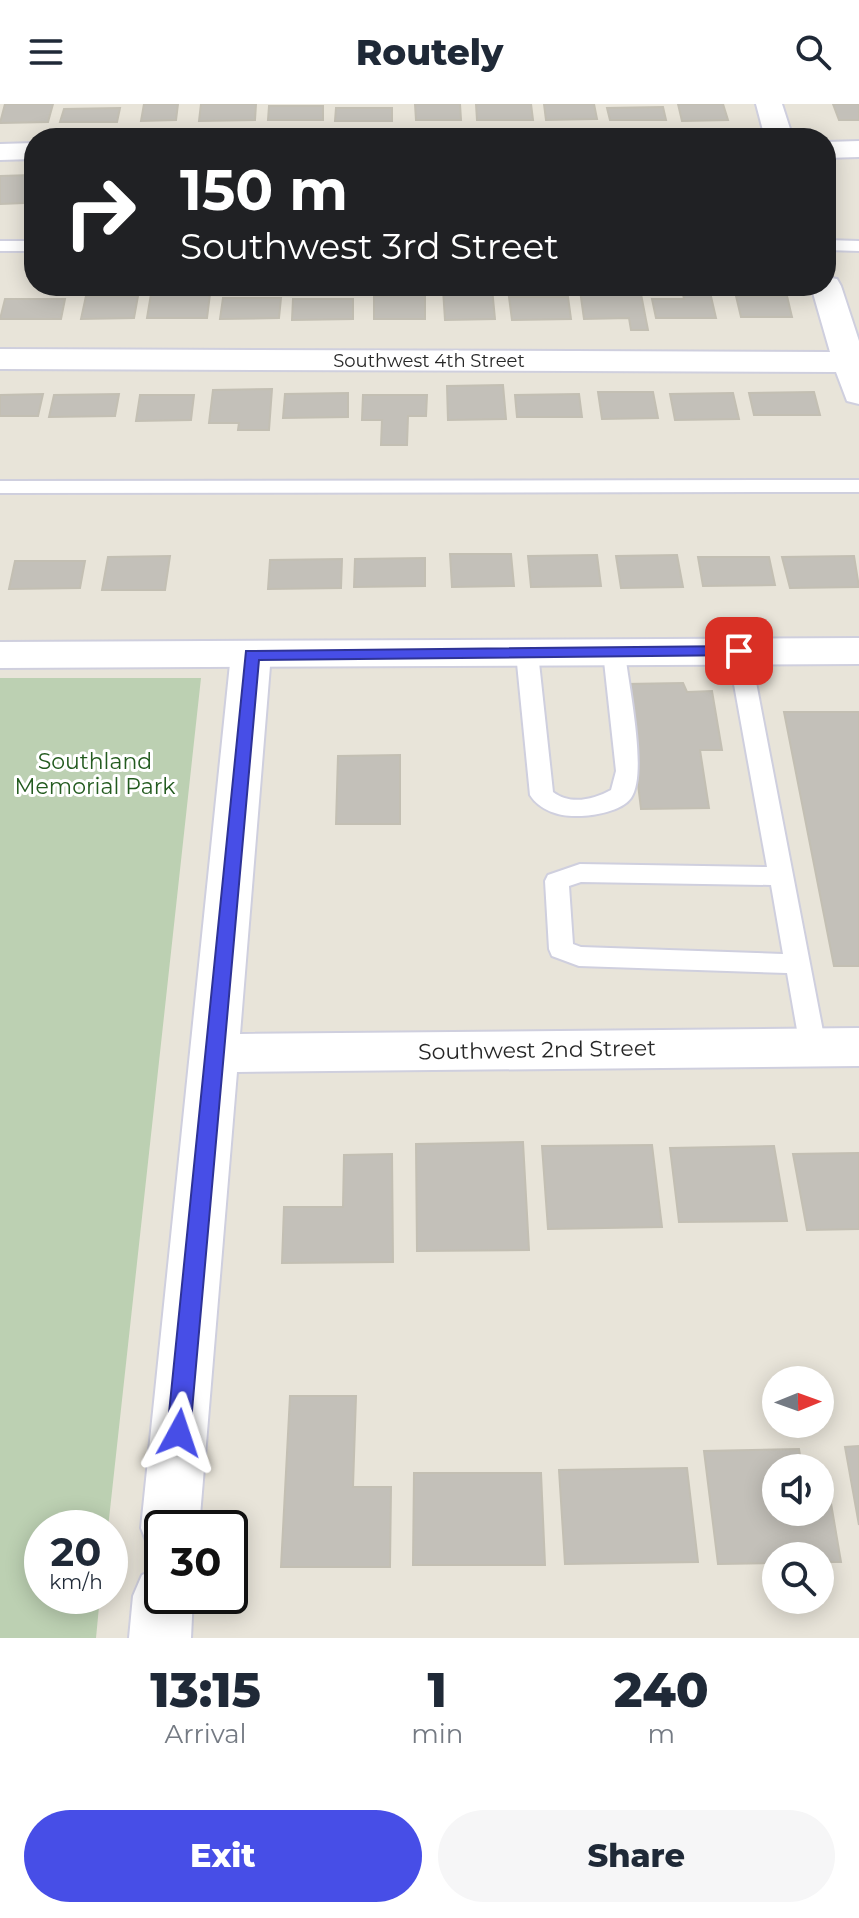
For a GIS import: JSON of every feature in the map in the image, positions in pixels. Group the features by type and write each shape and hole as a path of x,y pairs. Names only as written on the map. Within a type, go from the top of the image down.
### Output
{"street":[{"path":"769,104 776,128"},
{"path":"836,150 859,149"},
{"path":"0,152 24,151"},
{"path":"830,296 854,362 859,394"},
{"name":"Southwest 4th Street","path":"0,359 854,362"},
{"path":"0,655 859,651"},
{"path":"172,1510 251,654"},
{"name":"Southwest 2nd Street","path":"214,1053 859,1047"},
{"path":"160,1638 162,1614"}],"lane":[{"path":"836,245 859,246"},
{"path":"0,246 24,246"},
{"path":"0,487 859,486"},
{"path":"739,651 813,1047"},
{"path":"527,653 542,795 552,805 573,808 606,804 621,795 627,771 614,652"},
{"path":"780,876 580,873 557,881 561,949 579,956 797,964"}],"green space":[{"name":"Southland Memorial Park","path":"0,678 201,678 110,1510 24,1510 24,1614 98,1614 96,1638 0,1638"}],"building":[{"path":"5,104 53,104 48,122 0,123"},
{"path":"144,104 178,104 176,120 141,121"},
{"path":"201,104 256,104 255,120 199,121"},
{"path":"415,104 460,104 461,120 416,120"},
{"path":"476,104 531,104 533,120 477,120"},
{"path":"544,104 594,104 597,119 546,120"},
{"path":"678,104 723,104 728,120 682,121"},
{"path":"833,104 859,104 859,120 839,120"},
{"path":"269,106 323,106 323,120 268,120"},
{"path":"663,107 666,120 610,120 607,108"},
{"path":"120,108 117,122 60,122 64,109"},
{"path":"336,108 392,108 392,121 335,121"},
{"path":"24,175 24,203 0,204 0,176"},
{"path":"86,296 138,296 134,318 81,319"},
{"path":"151,296 210,296 207,318 147,318"},
{"path":"374,296 425,296 425,319 374,319"},
{"path":"443,296 493,296 495,319 445,320"},
{"path":"581,296 641,296 648,330 631,330 629,318 584,319"},
{"path":"683,296 711,296 716,318 656,318 652,299 684,299"},
{"path":"736,296 787,296 792,317 741,317"},
{"path":"509,297 568,297 571,319 512,320"},
{"path":"223,298 281,298 279,318 220,319"},
{"path":"5,299 65,299 61,319 0,319"},
{"path":"293,299 353,299 353,319 292,320"},
{"path":"503,385 506,419 448,420 447,386"},
{"path":"272,389 269,430 238,430 239,423 209,423 213,390"},
{"path":"598,392 653,392 658,418 602,419"},
{"path":"814,392 820,415 754,415 749,393"},
{"path":"348,393 348,417 283,418 285,394"},
{"path":"733,393 739,419 675,420 670,394"},
{"path":"43,394 38,416 0,416 0,395"},
{"path":"119,394 115,416 49,417 54,395"},
{"path":"579,394 582,417 517,417 515,395"},
{"path":"140,395 194,395 191,420 136,421"},
{"path":"363,395 427,395 426,416 408,416 407,445 381,445 382,420 362,420"},
{"path":"450,554 511,554 514,586 452,587"},
{"path":"597,555 601,586 531,587 528,556"},
{"path":"677,555 683,587 621,588 616,556"},
{"path":"170,556 165,590 102,590 108,557"},
{"path":"854,556 859,587 790,588 782,557"},
{"path":"698,557 769,557 775,585 703,586"},
{"path":"425,558 425,586 354,587 355,559"},
{"path":"342,559 341,588 268,589 270,560"},
{"path":"15,561 85,561 80,588 9,589"},
{"path":"683,683 687,692 712,691 722,750 700,750 709,808 641,809 626,684"},
{"path":"784,712 859,712 859,966 834,966"},
{"path":"400,755 400,824 336,824 338,756"},
{"path":"523,1142 529,1250 417,1251 416,1144"},
{"path":"652,1145 662,1227 548,1229 542,1146"},
{"path":"774,1146 787,1221 679,1222 670,1148"},
{"path":"859,1153 859,1229 807,1230 793,1154"},
{"path":"392,1154 393,1262 282,1263 284,1207 343,1207 344,1155"},
{"path":"290,1396 356,1396 353,1487 391,1487 390,1567 281,1567"},
{"path":"859,1446 859,1525 845,1447"},
{"path":"799,1449 800,1454 762,1454 762,1526 834,1526 834,1521 841,1562 834,1562 834,1542 762,1542 762,1563 718,1564 704,1451"},
{"path":"687,1468 698,1562 565,1564 559,1470"},
{"path":"414,1473 541,1473 545,1565 413,1565"}],"route":[{"path":"179,1433 251,654 739,651"}]}
